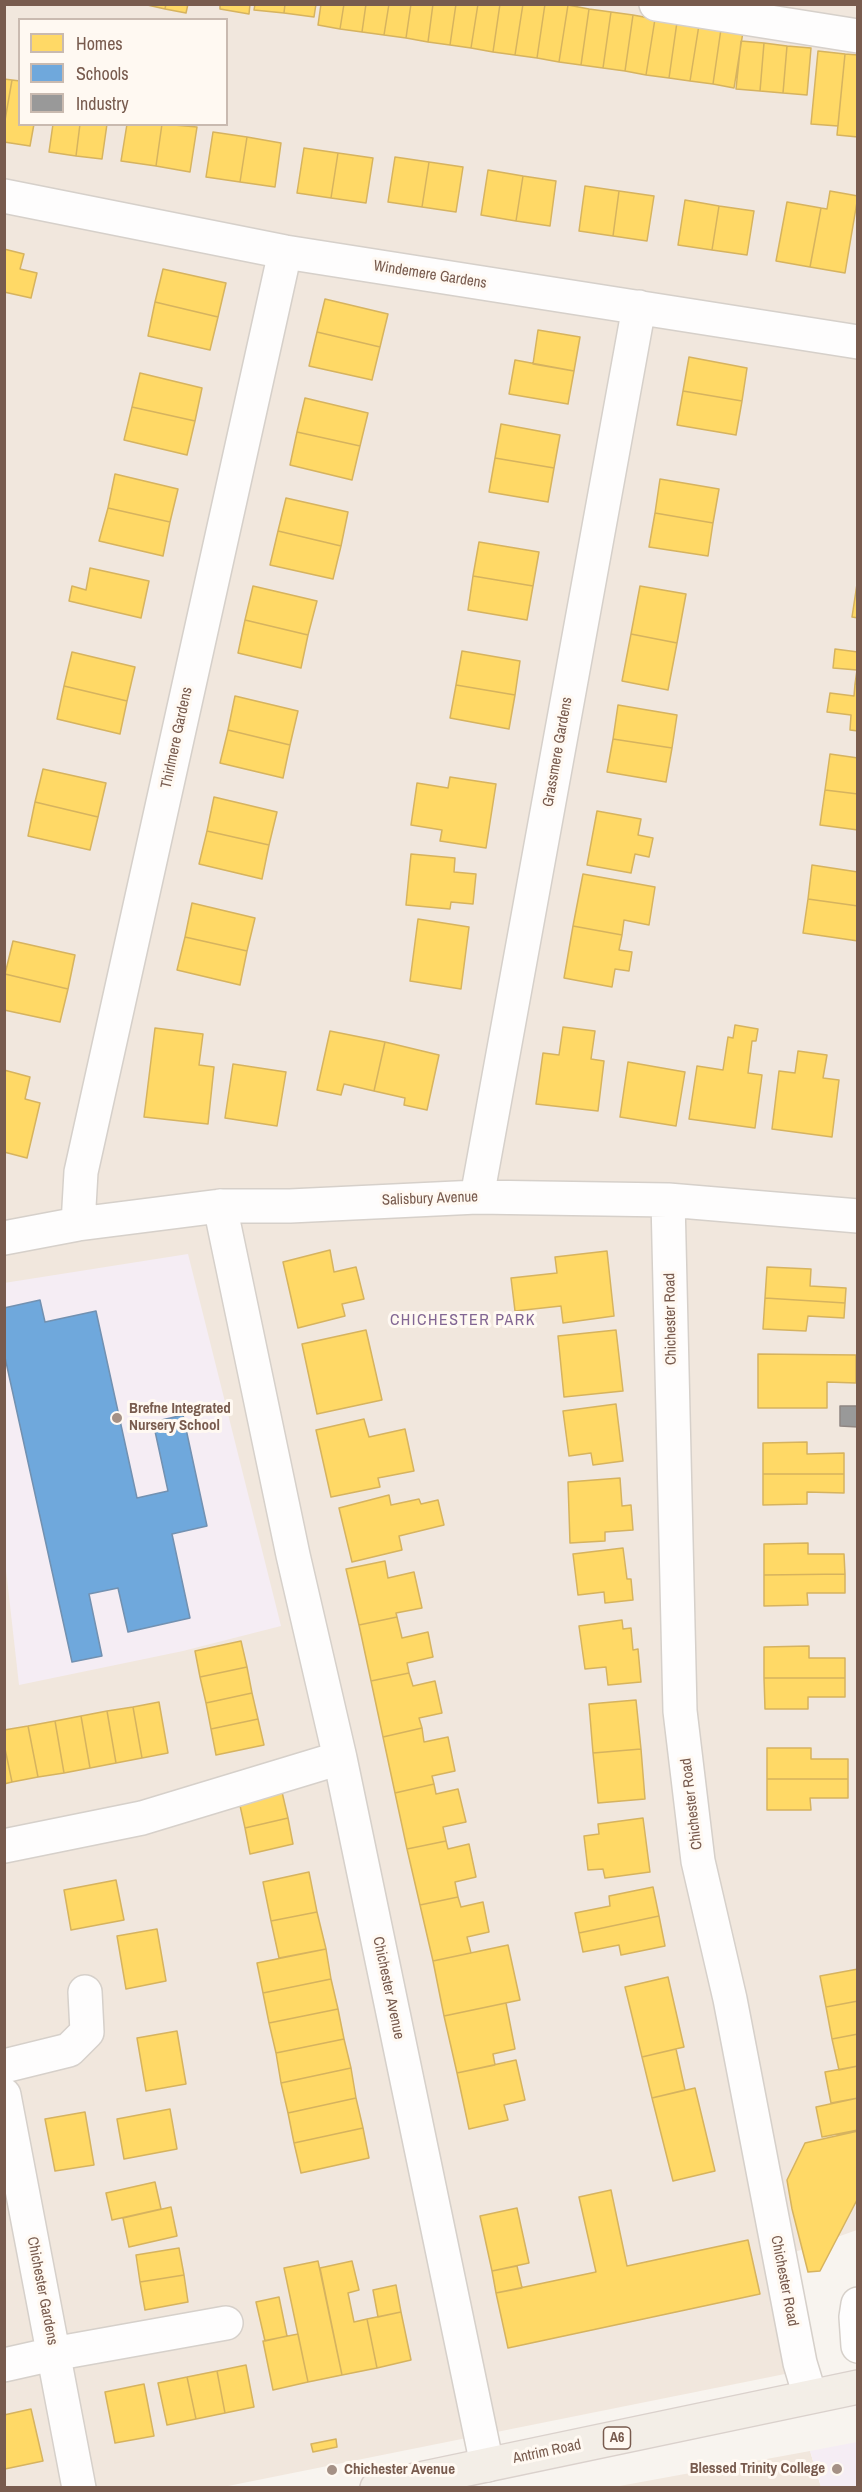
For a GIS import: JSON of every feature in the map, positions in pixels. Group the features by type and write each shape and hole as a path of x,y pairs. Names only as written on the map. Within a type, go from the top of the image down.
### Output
{"main road":[{"name":"Antrim Road","path":"377,2487 858,2387"}],"street":[{"path":"656,4 799,16 858,36"},
{"name":"Windemere Gardens","path":"4,196 285,252 858,342"},
{"name":"Thirlmere Gardens","path":"78,1224 81,1173 285,252"},
{"name":"Grassmere Gardens","path":"477,1197 639,308"},
{"name":"Salisbury Avenue","path":"4,1239 78,1224 220,1206 290,1206 477,1197 668,1200 858,1216"},
{"name":"Chichester Road","path":"668,1200 680,1711 698,1861 730,1999 801,2363 810,2396"},
{"name":"Chichester Avenue","path":"220,1206 293,1555 340,1758 487,2465"},
{"path":"4,1846 141,1818 340,1758"},
{"path":"4,2066 69,2050 87,2032 85,1992"},
{"name":"Chichester Gardens","path":"4,2095 79,2487"},
{"path":"858,2304 856,2318 858,2346"},
{"path":"4,2365 226,2323"}],"shaded area":[{"path":"5,5 857,5 857,2230 764,2263 790,2373 223,2487 5,2488"},
{"name":"Brefne Integrated Nursery School","path":"188,1254 281,1626 183,1651 19,1685 4,1552 4,1283"},
{"name":"Blessed Trinity College","path":"857,2442 857,2487 821,2487 810,2451"},
{"path":"810,2451 821,2487 614,2487"}],"building: Homes":[{"path":"143,4 166,4 165,9"},
{"path":"166,4 188,4 186,13 165,9"},
{"path":"220,4 250,4 249,14 220,9"},
{"path":"255,4 285,4 284,13 254,10"},
{"path":"285,4 316,4 314,17 284,13"},
{"path":"321,4 344,4 340,29 318,25"},
{"path":"344,4 366,4 362,32 340,29"},
{"path":"366,4 389,4 384,35 362,32"},
{"path":"389,4 411,4 406,38 384,35"},
{"path":"411,4 433,4 428,42 406,38"},
{"path":"433,4 456,4 450,45 428,42"},
{"path":"456,4 478,4 471,48 450,45"},
{"path":"478,4 500,4 493,52 471,48"},
{"path":"500,4 523,4 515,55 493,52"},
{"path":"523,4 545,4 537,58 515,55"},
{"path":"545,4 568,5 559,62 537,58"},
{"path":"568,5 589,9 581,65 559,62"},
{"path":"589,9 611,12 603,68 581,65"},
{"path":"611,12 633,15 625,71 603,68"},
{"path":"633,15 655,19 646,75 625,71"},
{"path":"655,19 677,22 669,78 646,75"},
{"path":"677,22 699,25 690,81 669,78"},
{"path":"699,25 721,29 713,84 690,81"},
{"path":"721,29 743,32 734,88 713,84"},
{"path":"741,41 764,43 760,91 736,89"},
{"path":"764,43 787,46 783,93 760,91"},
{"path":"787,46 811,48 807,95 783,93"},
{"path":"818,51 845,54 838,126 811,124"},
{"path":"845,54 858,55 858,137 837,135"},
{"path":"4,79 12,80 4,126"},
{"path":"12,80 18,81 18,126 34,126 30,146 4,142 4,126"},
{"path":"53,126 80,126 76,156 49,152"},
{"path":"80,126 107,126 102,159 76,156"},
{"path":"127,126 162,126 156,166 121,161"},
{"path":"162,126 197,127 190,172 156,166"},
{"path":"213,132 247,137 240,182 206,177"},
{"path":"247,137 281,143 275,187 240,182"},
{"path":"304,148 338,153 331,198 297,193"},
{"path":"338,153 373,158 366,203 331,198"},
{"path":"395,157 429,162 422,207 388,202"},
{"path":"429,162 463,167 456,212 422,207"},
{"path":"488,170 523,176 516,221 481,215"},
{"path":"523,176 556,181 550,226 516,221"},
{"path":"585,186 619,191 613,236 579,231"},
{"path":"619,191 654,196 647,241 613,236"},
{"path":"830,191 858,196 845,273 810,267 821,208 827,209"},
{"path":"685,200 719,206 712,250 678,245"},
{"path":"787,202 821,208 810,267 776,261"},
{"path":"719,206 754,211 747,255 712,250"},
{"path":"4,249 24,254 20,269 37,273 31,298 4,292"},
{"path":"163,269 226,283 218,317 155,302"},
{"path":"325,299 388,314 380,347 317,332"},
{"path":"155,302 218,317 210,350 148,336"},
{"path":"538,330 580,337 574,371 533,364"},
{"path":"317,332 380,347 372,380 309,366"},
{"path":"689,357 747,368 742,401 683,391"},
{"path":"515,360 574,371 568,404 509,394"},
{"path":"140,373 202,388 195,421 132,407"},
{"path":"683,391 742,401 736,435 677,425"},
{"path":"305,398 368,413 360,446 297,432"},
{"path":"132,407 195,421 187,455 124,440"},
{"path":"501,424 560,435 554,468 495,458"},
{"path":"297,432 360,446 352,480 290,465"},
{"path":"495,458 554,468 548,502 489,492"},
{"path":"115,474 178,489 170,522 108,508"},
{"path":"660,479 719,489 713,523 655,513"},
{"path":"286,498 348,512 341,546 278,531"},
{"path":"108,508 170,522 163,556 99,541"},
{"path":"655,513 713,523 708,556 649,547"},
{"path":"278,531 341,546 333,579 270,565"},
{"path":"479,542 539,552 533,586 473,576"},
{"path":"90,568 149,581 141,618 69,601 72,586 86,590"},
{"path":"473,576 533,586 527,620 468,610"},
{"path":"858,584 858,618 852,617"},
{"path":"253,586 317,601 308,635 245,620"},
{"path":"640,586 686,594 677,643 631,634"},
{"path":"245,620 308,635 301,668 238,653"},
{"path":"631,634 677,643 668,690 622,681"},
{"path":"835,649 858,652 858,684 855,684 857,670 833,668"},
{"path":"462,651 520,661 515,695 456,685"},
{"path":"72,652 135,667 127,701 64,686"},
{"path":"855,684 858,684 858,731 850,730 851,715 827,712 830,693 854,696"},
{"path":"456,685 515,695 509,729 450,718"},
{"path":"64,686 127,701 120,734 57,719"},
{"path":"235,696 298,711 290,745 228,730"},
{"path":"618,705 677,715 672,748 613,739"},
{"path":"228,730 290,745 283,778 220,763"},
{"path":"613,739 672,748 666,782 607,772"},
{"path":"830,754 858,758 858,794 825,790"},
{"path":"43,769 106,783 98,817 35,802"},
{"path":"450,777 496,784 486,848 440,841 442,830 411,825 417,783 448,788"},
{"path":"825,790 858,794 858,830 820,825"},
{"path":"214,797 277,812 269,845 207,831"},
{"path":"35,802 98,817 90,850 28,836"},
{"path":"597,811 641,819 638,835 653,838 649,857 635,854 631,873 587,865"},
{"path":"207,831 269,845 262,879 199,864"},
{"path":"411,854 455,858 454,872 476,874 473,904 451,902 450,909 406,905"},
{"path":"812,865 858,872 858,906 808,899"},
{"path":"583,874 655,887 649,925 624,920 622,935 573,926"},
{"path":"808,899 858,906 858,941 803,933"},
{"path":"192,903 255,918 247,951 185,937"},
{"path":"418,919 469,927 461,989 410,981"},
{"path":"573,926 622,935 619,950 632,952 629,971 615,969 612,987 564,978"},
{"path":"185,937 247,951 240,985 177,970"},
{"path":"13,941 75,955 68,989 5,974"},
{"path":"5,974 68,989 60,1022 4,1010"},
{"path":"735,1025 758,1029 756,1041 752,1041 748,1073 762,1075 755,1128 689,1119 697,1066 723,1070 728,1037 733,1038"},
{"path":"563,1027 595,1031 591,1059 604,1061 598,1111 536,1104 543,1053 559,1055"},
{"path":"155,1028 203,1034 199,1065 214,1067 208,1124 144,1117"},
{"path":"330,1031 385,1042 374,1091 344,1084 341,1095 317,1090"},
{"path":"385,1042 439,1055 427,1110 404,1105 405,1098 374,1091"},
{"path":"798,1051 827,1055 823,1078 839,1080 832,1137 772,1129 779,1071 795,1073"},
{"path":"628,1062 685,1072 676,1126 620,1117"},
{"path":"233,1064 286,1072 277,1126 225,1118"},
{"path":"4,1070 30,1077 25,1099 40,1103 27,1158 4,1152"},
{"path":"330,1250 334,1272 356,1267 364,1299 342,1304 345,1316 298,1328 283,1262"},
{"path":"607,1251 614,1316 563,1323 561,1306 515,1311 511,1278 557,1273 555,1257"},
{"path":"767,1267 811,1269 810,1286 846,1288 845,1303 765,1298"},
{"path":"765,1298 845,1303 844,1318 808,1316 806,1331 763,1329"},
{"path":"366,1330 382,1400 317,1414 302,1344"},
{"path":"616,1330 623,1391 564,1397 558,1336"},
{"path":"758,1354 856,1355 856,1383 827,1382 827,1408 758,1408"},
{"path":"616,1404 623,1461 593,1465 591,1453 569,1456 563,1411"},
{"path":"364,1419 369,1437 405,1429 414,1471 378,1478 380,1487 331,1497 316,1430"},
{"path":"807,1442 807,1454 844,1453 844,1474 763,1474 763,1443"},
{"path":"763,1474 844,1474 844,1493 807,1492 807,1504 763,1505"},
{"path":"620,1478 622,1506 631,1505 633,1530 605,1532 605,1541 570,1543 568,1482"},
{"path":"389,1495 391,1505 419,1499 421,1504 438,1500 444,1525 399,1536 402,1550 352,1562 339,1508"},
{"path":"808,1543 808,1554 844,1554 845,1574 764,1575 764,1544"},
{"path":"623,1548 627,1579 631,1579 633,1600 605,1603 604,1592 578,1595 573,1554"},
{"path":"385,1561 388,1578 414,1572 422,1608 396,1613 397,1617 359,1625 346,1569"},
{"path":"845,1574 845,1593 807,1593 808,1605 764,1606 764,1575"},
{"path":"397,1617 402,1638 428,1632 433,1657 407,1663 409,1673 371,1681 359,1625"},
{"path":"622,1620 623,1629 631,1628 633,1650 638,1649 641,1682 608,1685 606,1667 585,1669 579,1626"},
{"path":"241,1641 247,1667 200,1677 195,1651"},
{"path":"809,1646 809,1658 845,1658 845,1678 764,1678 764,1647"},
{"path":"247,1667 252,1693 206,1703 200,1677"},
{"path":"409,1673 413,1686 435,1681 442,1713 419,1718 422,1728 383,1737 371,1681"},
{"path":"764,1678 845,1678 845,1697 808,1697 808,1709 765,1709"},
{"path":"252,1693 258,1719 211,1729 206,1703"},
{"path":"636,1700 641,1749 593,1753 589,1704"},
{"path":"159,1702 168,1753 142,1758 133,1707"},
{"path":"133,1707 142,1758 116,1763 107,1711"},
{"path":"107,1711 116,1763 90,1768 81,1716"},
{"path":"81,1716 90,1768 64,1773 55,1721"},
{"path":"258,1719 264,1745 216,1755 211,1729"},
{"path":"55,1721 64,1773 38,1777 28,1726"},
{"path":"28,1726 38,1777 12,1782 4,1744 4,1730"},
{"path":"422,1728 424,1742 448,1737 455,1771 432,1776 434,1784 395,1793 383,1737"},
{"path":"4,1744 12,1782 4,1784"},
{"path":"767,1748 811,1748 811,1759 848,1759 848,1779 767,1779"},
{"path":"641,1749 645,1799 598,1803 593,1753"},
{"path":"767,1779 848,1779 848,1798 810,1798 811,1810 767,1810"},
{"path":"434,1784 436,1794 458,1789 466,1822 443,1827 446,1841 407,1849 395,1793"},
{"path":"282,1792 288,1818 245,1828 239,1801"},
{"path":"288,1818 293,1844 250,1854 245,1828"},
{"path":"643,1818 650,1872 605,1878 603,1869 588,1870 584,1836 599,1834 598,1824"},
{"path":"446,1841 448,1849 469,1844 476,1877 455,1882 458,1897 420,1905 407,1849"},
{"path":"309,1872 317,1912 271,1921 263,1882"},
{"path":"116,1880 124,1920 71,1930 64,1890"},
{"path":"653,1887 659,1916 579,1933 575,1913 610,1906 609,1896"},
{"path":"458,1897 461,1907 483,1902 489,1932 467,1937 471,1953 433,1961 420,1905"},
{"path":"317,1912 326,1949 279,1958 271,1921"},
{"path":"659,1916 665,1946 621,1955 619,1945 583,1952 579,1933"},
{"path":"157,1929 166,1981 126,1989 117,1936"},
{"path":"508,1945 520,2000 444,2016 433,1961"},
{"path":"326,1949 331,1979 263,1993 257,1963"},
{"path":"858,1969 858,2001 826,2007 820,1976"},
{"path":"668,1977 684,2047 642,2057 625,1987"},
{"path":"331,1979 338,2009 269,2023 263,1993"},
{"path":"858,2001 858,2034 832,2039 826,2007"},
{"path":"506,2003 515,2049 493,2054 495,2065 457,2073 444,2016"},
{"path":"338,2009 344,2039 276,2053 269,2023"},
{"path":"177,2031 186,2084 146,2091 137,2038"},
{"path":"858,2034 858,2066 839,2070 832,2039"},
{"path":"344,2039 351,2068 281,2083 276,2053"},
{"path":"676,2049 685,2090 652,2098 642,2057"},
{"path":"516,2060 525,2100 504,2105 508,2120 469,2129 457,2073"},
{"path":"858,2066 858,2098 831,2103 825,2072"},
{"path":"351,2068 356,2098 288,2113 281,2083"},
{"path":"695,2088 715,2171 673,2181 652,2098"},
{"path":"356,2098 363,2128 294,2143 288,2113"},
{"path":"858,2098 858,2130 822,2137 816,2107"},
{"path":"170,2109 177,2149 124,2159 117,2119"},
{"path":"85,2112 94,2165 55,2171 45,2119"},
{"path":"363,2128 369,2158 301,2173 294,2143"},
{"path":"858,2131 858,2198 820,2271 808,2272 787,2180 805,2143"},
{"path":"155,2182 161,2209 112,2220 106,2193"},
{"path":"611,2190 627,2266 748,2240 760,2294 508,2348 496,2293 596,2272 579,2197"},
{"path":"171,2207 177,2236 129,2247 123,2218"},
{"path":"517,2208 529,2263 492,2271 480,2216"},
{"path":"179,2248 184,2275 140,2282 136,2255"},
{"path":"318,2261 342,2375 308,2382 284,2268"},
{"path":"352,2261 359,2290 348,2293 354,2322 367,2319 377,2368 342,2375 320,2268"},
{"path":"517,2266 522,2288 496,2293 492,2271"},
{"path":"184,2275 188,2302 145,2310 140,2282"},
{"path":"396,2285 401,2312 378,2317 373,2290"},
{"path":"279,2297 287,2336 265,2341 256,2302"},
{"path":"401,2312 411,2360 377,2368 367,2319"},
{"path":"298,2334 308,2382 273,2390 263,2341"},
{"path":"246,2365 254,2407 225,2413 217,2371"},
{"path":"217,2371 225,2413 196,2419 187,2377"},
{"path":"187,2377 196,2419 167,2425 158,2383"},
{"path":"144,2384 154,2436 115,2443 105,2392"},
{"path":"31,2409 43,2461 5,2469 4,2415"},
{"path":"336,2439 337,2447 313,2452 311,2444"}],"building: Schools":[{"path":"40,1300 45,1322 96,1311 137,1498 168,1491 153,1422 183,1415 207,1526 172,1534 190,1618 128,1632 118,1588 89,1594 102,1656 72,1662 4,1353 4,1308"}],"building: Industry":[{"path":"840,1406 858,1406 858,1427 840,1426"}],"place":[{"name":"Brefne Integrated Nursery School","path":"117,1418"},
{"name":"Blessed Trinity College","path":"837,2469"},
{"name":"Chichester Avenue","path":"332,2470"}],"district":[{"name":"CHICHESTER PARK","path":"463,1321"}]}
